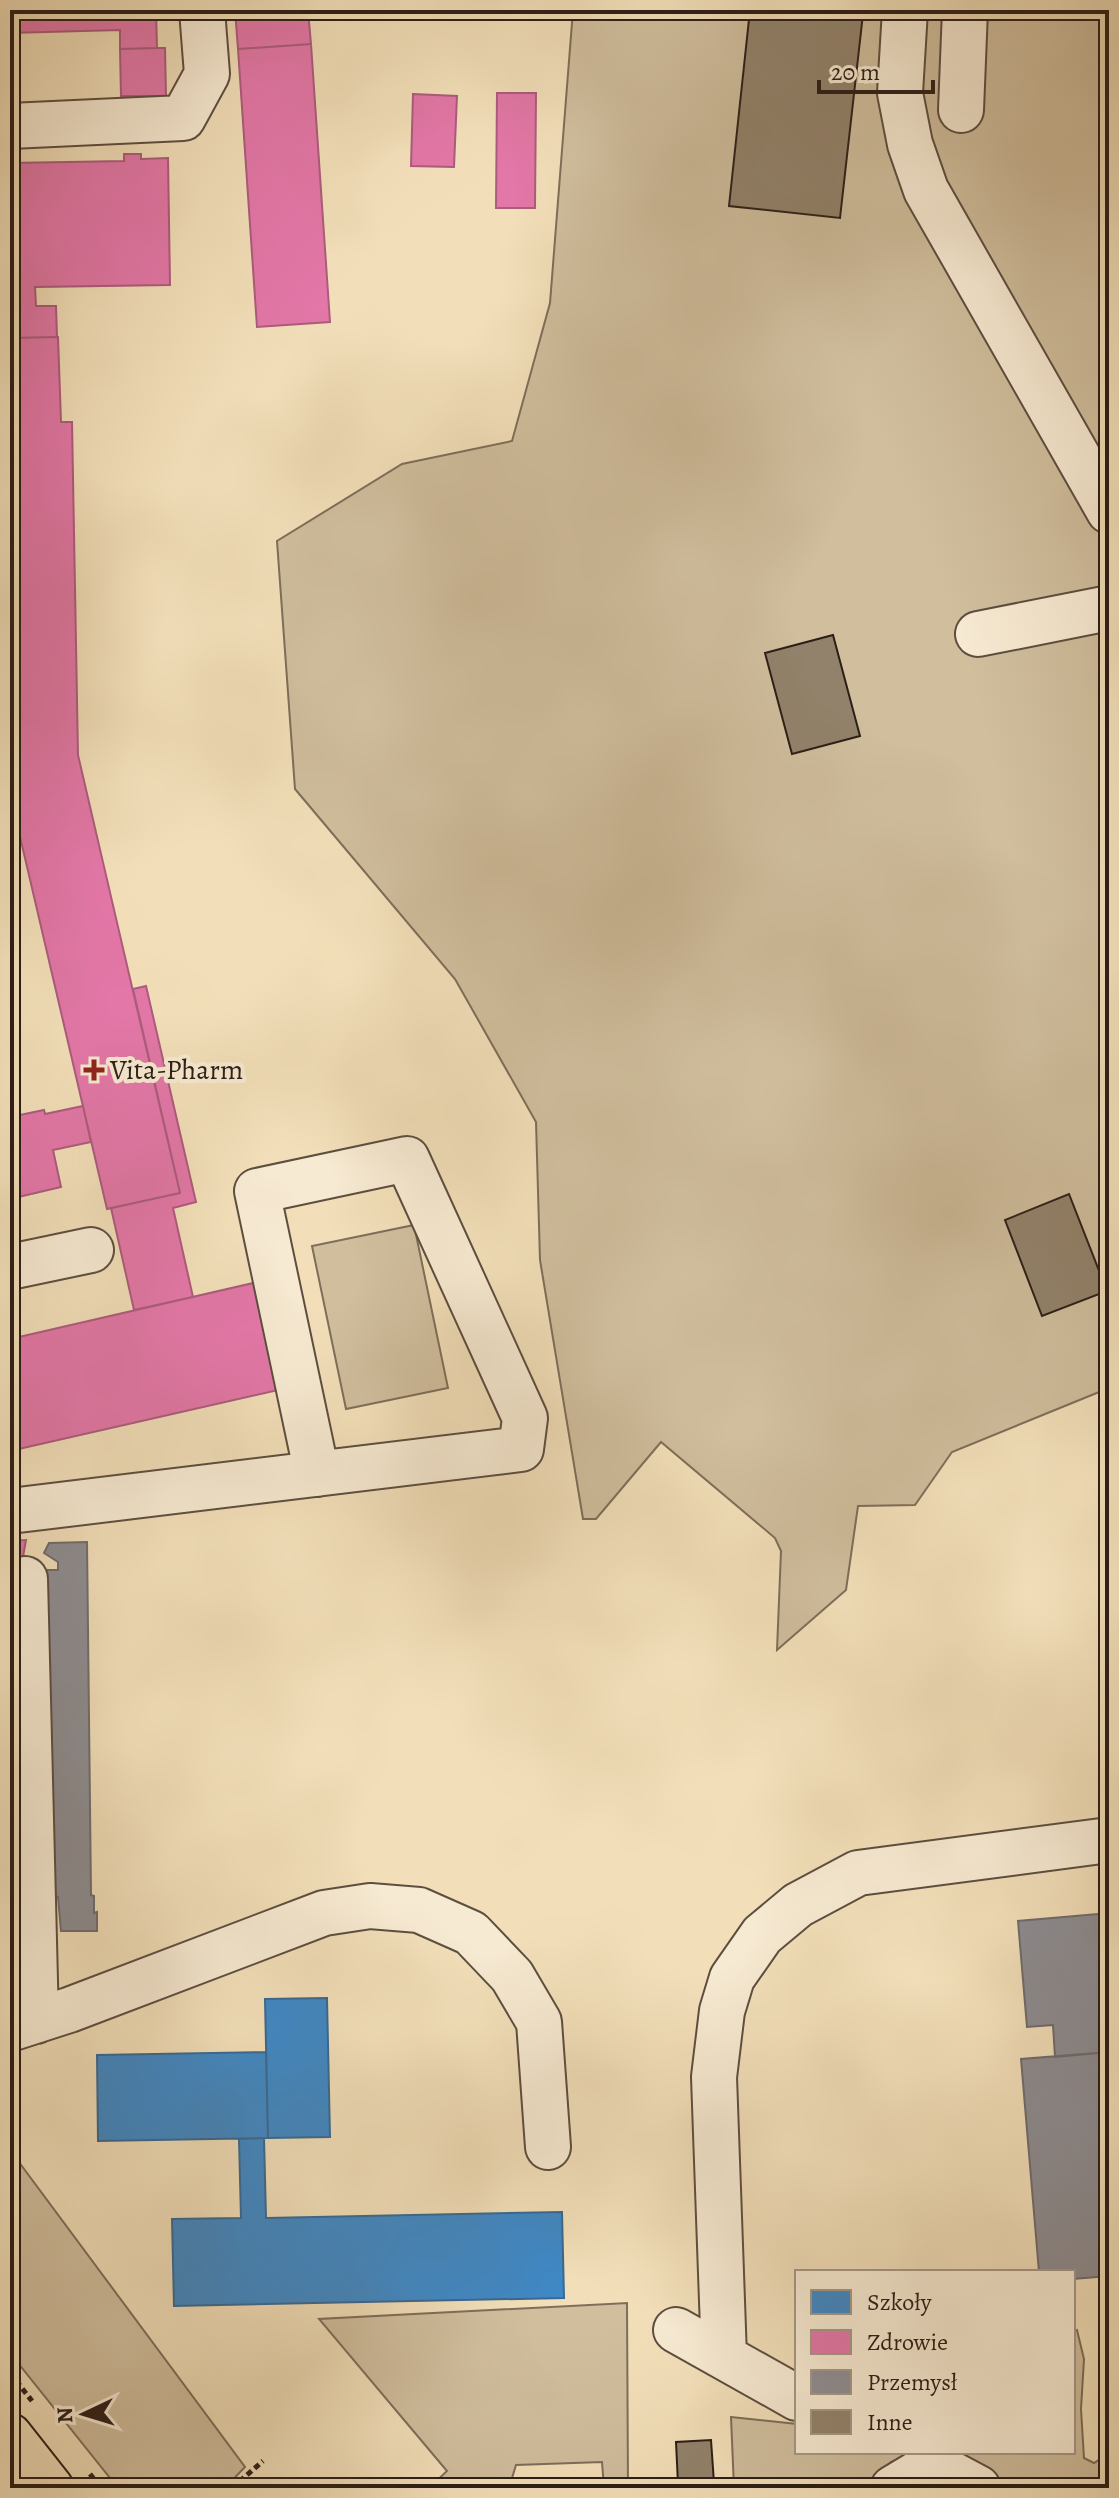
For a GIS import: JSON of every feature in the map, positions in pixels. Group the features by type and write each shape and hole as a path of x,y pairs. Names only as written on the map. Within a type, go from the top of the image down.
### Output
{"main road":[{"path":"10,2436 51,2488"}],"lane":[{"path":"10,126 183,118 207,74 202,10"},
{"path":"905,10 900,93 910,144 926,190 1109,511"},
{"path":"961,110 965,10"},
{"path":"978,634 1109,608"},
{"path":"10,1511 317,1474 521,1449 525,1418 407,1159 257,1191 317,1474"},
{"path":"10,1267 91,1250"},
{"path":"25,1579 23,2025 324,1913 370,1906 419,1910 471,1933 512,1976 539,2022 548,2147"},
{"path":"724,2357 714,2077 722,2011 732,1978 762,1935 798,1905 858,1873 1109,1840"},
{"path":"676,2330 795,2397"},
{"path":"893,2488 933,2464 978,2488"}],"path":[{"path":"232,2488 263,2461"}],"shaded area":[{"path":"573,10 1109,10 1109,1388 952,1452 915,1505 858,1506 846,1590 777,1650 781,1551 775,1538 661,1442 596,1519 583,1519 540,1260 536,1122 455,979 295,789 277,541 402,464 512,441 550,303"},
{"path":"414,1225 448,1388 346,1409 312,1246"},
{"path":"10,2150 245,2467 225,2488 118,2488 10,2353"},
{"path":"627,2303 628,2488 604,2488 602,2462 516,2465 509,2488 429,2488 447,2471 319,2319"},
{"path":"1077,2330 1084,2359 1081,2409 1084,2458 1094,2463 1109,2453 1109,2488 1014,2488 953,2454 1075,2454"},
{"path":"731,2417 795,2424 795,2454 911,2454 891,2462 863,2488 734,2488"}],"building: Szkoły":[{"path":"327,1998 330,2137 268,2138 265,1999"},
{"path":"266,2052 268,2138 98,2141 97,2055"},
{"path":"264,2138 266,2218 562,2212 564,2298 174,2306 172,2219 241,2218 239,2139"}],"building: Zdrowie":[{"path":"10,10 156,10 157,48 120,49 120,30 10,33"},
{"path":"235,10 308,10 311,44 238,49"},
{"path":"311,44 330,322 257,327 238,49"},
{"path":"165,48 166,96 121,96 120,49"},
{"path":"497,93 536,93 535,208 496,208"},
{"path":"413,94 457,96 454,167 411,166"},
{"path":"124,154 141,154 141,159 168,158 170,285 35,287 36,306 56,306 57,337 10,338 10,163 124,161"},
{"path":"58,337 61,422 72,422 78,755 180,1193 107,1209 10,794 10,338"},
{"path":"146,986 196,1202 173,1208 193,1297 134,1310 111,1208 180,1193 133,989"},
{"path":"83,1106 91,1142 53,1150 61,1187 10,1199 10,1117"},
{"path":"262,1281 287,1388 10,1451 10,1339"},
{"path":"26,1540 21,1568 10,1569 10,1541"}],"building: Przemysł":[{"path":"87,1542 91,1895 94,1896 94,1913 97,1912 97,1931 61,1931 58,1897 54,1897 47,1570 58,1570 58,1562 44,1553 49,1543"},
{"path":"1109,1913 1109,2020 1106,2021 1109,2052 1055,2057 1053,2025 1027,2027 1018,1921"},
{"path":"1109,2052 1109,2276 1075,2279 1075,2270 1039,2270 1021,2059"}],"building: Inne":[{"path":"750,10 866,10 863,14 840,218 729,206"},
{"path":"833,635 860,736 792,754 765,653"},
{"path":"1069,1194 1107,1291 1042,1316 1005,1220"},
{"path":"711,2440 714,2483 678,2484 676,2442"}],"place":[{"name":"Vita-Pharm","path":"94,1070"}]}
